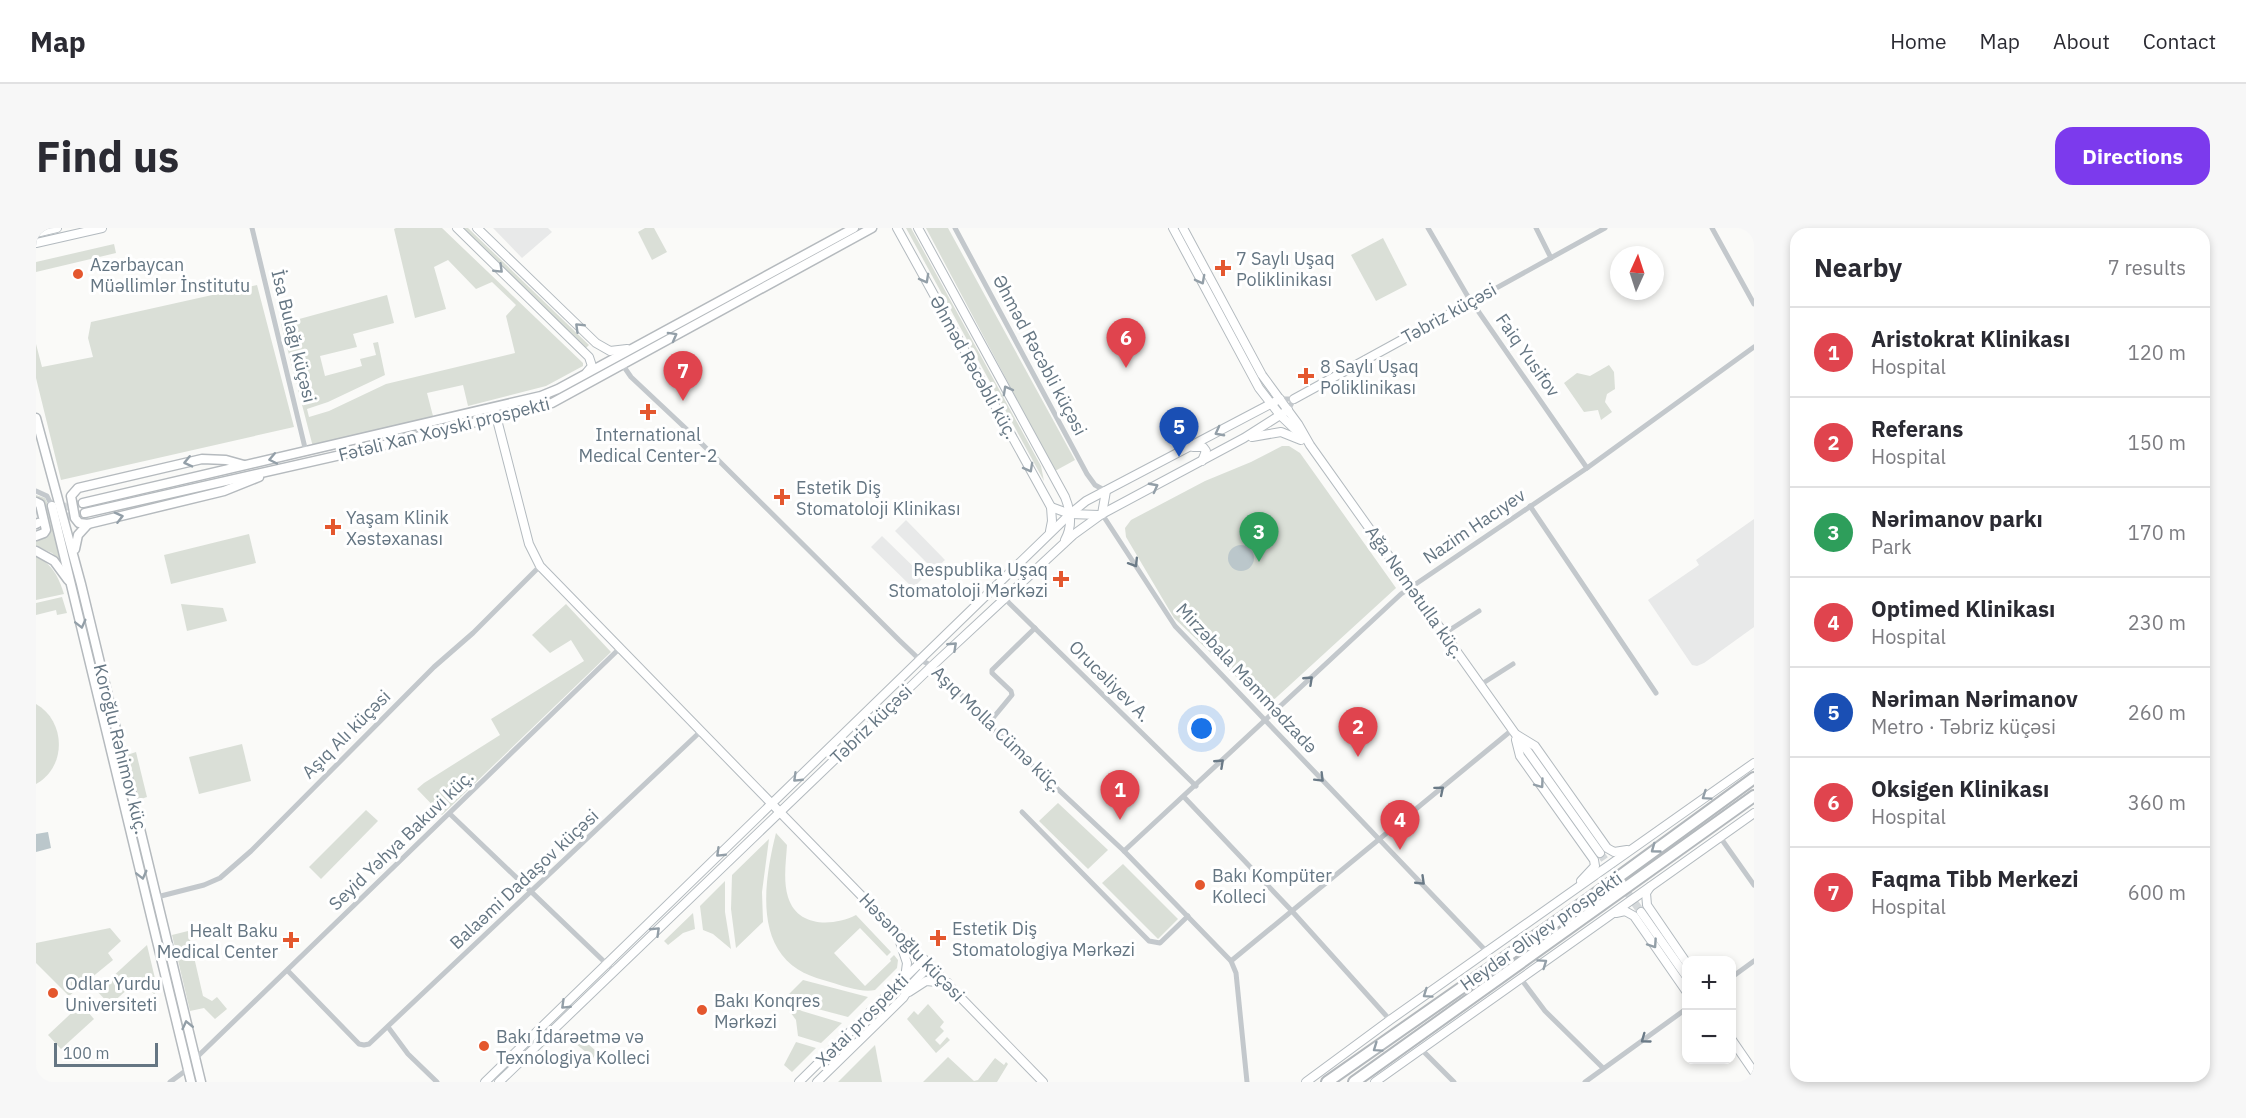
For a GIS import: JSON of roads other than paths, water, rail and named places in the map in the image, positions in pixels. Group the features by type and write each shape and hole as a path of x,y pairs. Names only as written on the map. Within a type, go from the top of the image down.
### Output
{"highway":[{"name":"Heydər Əliyev prospekti","path":"1328,1082 1587,900 1754,778"},
{"name":"Heydər Əliyev prospekti","path":"1354,1082 1754,796"}],"main road":[{"path":"36,233 57,228"},
{"path":"36,243 102,228"},
{"path":"457,228 586,353 592,363 586,373"},
{"path":"477,228 596,343 610,351 629,349 854,228"},
{"name":"Fətəli Xan Xoyski prospekti","path":"83,503 306,452 552,403 872,228"},
{"name":"Əhməd Rəcəbli küç.","path":"897,228 1051,507"},
{"name":"Əhməd Rəcəbli küç.","path":"918,228 1065,497 1070,514"},
{"path":"1173,228 1255,381 1280,415 1310,445"},
{"path":"1184,228 1268,384 1310,445"},
{"name":"Təbriz küçəsi","path":"1294,399 1471,302"},
{"path":"586,353 596,343"},
{"name":"Fətəli Xan Xoyski prospekti","path":"85,513 270,471 495,413 549,393 629,349"},
{"path":"1065,497 1074,501 1086,501 1280,399"},
{"name":"Təbriz küçəsi","path":"499,1082 1062,544 1102,514 1244,438 1288,410"},
{"path":"495,413 529,544 540,566 771,803"},
{"name":"Koroğlu Rəhimov küç.","path":"36,418 49,470 61,504 157,897 199,1056 201,1082"},
{"path":"1244,438 1281,432 1310,445"},
{"name":"Ağa Nemətulla küç.","path":"1310,445 1600,853"},
{"path":"1192,447 1203,447 1206,451 1201,462"},
{"path":"49,470 58,486 66,489 202,459 226,460 245,466"},
{"path":"78,488 71,496 75,518 79,524 88,525 224,491 270,471"},
{"path":"1050,531 1051,507 1070,514 1102,514 1106,491"},
{"name":"Təbriz küçəsi","path":"485,1082 1050,531 1086,501"},
{"path":"36,502 42,508 46,530 36,536"},
{"name":"Koroğlu Rəhimov küç.","path":"52,506 191,1082"},
{"path":"1062,544 1069,530 1070,514"},
{"path":"76,565 76,540 80,531 88,525"},
{"path":"36,551 49,557 60,567 74,594"},
{"path":"1513,731 1535,746 1609,850 1618,853 1640,845"},
{"path":"1513,731 1520,756 1595,862 1593,869 1569,893"},
{"path":"1306,1082 1754,763"},
{"name":"Həsənoğlu küçəsi","path":"771,803 1043,1082"},
{"path":"1375,1082 1754,813"},
{"path":"1651,886 1646,893 1647,905 1682,956"},
{"path":"1612,914 1625,911 1634,916 1682,986"},
{"path":"1641,912 1682,970"},
{"path":"897,932 907,963 905,978"},
{"name":"Xətai prospekti","path":"800,1082 924,959"},
{"name":"Xətai prospekti","path":"817,1082 906,994 912,984 930,966"},
{"path":"906,994 924,981 948,984"},
{"path":"849,1032 858,1041"},
{"path":"1736,1047 1754,1072"}],"street":[{"name":"İsa Bulağı küçəsi","path":"252,228 306,452"},
{"name":"Əhməd Rəcəbli küçəsi","path":"955,228 1087,474 1095,485 1106,491"},
{"name":"Faiq Yusifov","path":"1428,228 1471,302 1587,468"},
{"path":"1536,228 1551,258"},
{"name":"Təbriz küçəsi","path":"1471,302 1605,228"},
{"path":"1713,228 1754,304"},
{"name":"Nazim Hacıyev","path":"1124,851 1411,586 1587,468 1754,347"},
{"name":"Aşıq Molla Cümə küç.","path":"622,364 631,377 919,659 932,666 988,724 1124,851 1231,961"},
{"path":"1280,399 1294,399 1288,410"},
{"path":"36,491 47,496 52,506"},
{"path":"1530,506 1656,693"},
{"name":"Mirzəbala Məmmədzadə","path":"1102,514 1169,619 1487,952"},
{"name":"Aşıq Alı küçəsi","path":"157,897 204,885 220,878 251,851 434,667 473,633 540,566"},
{"name":"Orucəliyev A.","path":"1004,598 1196,786"},
{"path":"1445,633 1479,612"},
{"path":"988,724 1012,695 1011,691 992,673 992,670 1035,628"},
{"name":"Seyid Yəhya Bakuvi küç.","path":"199,1056 620,648"},
{"path":"1480,685 1513,664"},
{"name":"Balaəmi Dadaşov küçəsi","path":"288,971 359,1044 364,1046 369,1044 701,731"},
{"path":"1247,1082 1236,973 1231,961 1513,731"},
{"path":"1184,797 1291,910 1390,1020"},
{"path":"1022,812 1149,941 1160,943 1188,916"},
{"path":"450,814 614,972"},
{"path":"1720,837 1754,885"},
{"path":"1736,974 1754,961"},
{"path":"1521,979 1545,1011 1603,1068"},
{"path":"1585,1082 1685,1010"},
{"path":"388,1027 408,1054 437,1082"},
{"path":"1421,1049 1454,1082"},
{"path":"170,1082 188,1069"}],"tunnel":[{"path":"36,513 83,503"},
{"path":"39,523 85,513"},
{"path":"1600,853 1641,912"}],"place":[{"name":"7 Saylı Uşaq Poliklinikası","path":"1223,268"},
{"name":"Azərbaycan Müəllimlər İnstitutu","path":"78,274"},
{"name":"Oksigen Klinikası","path":"1126,368"},
{"name":"8 Saylı Uşaq Poliklinikası","path":"1306,376"},
{"name":"Faqma Tibb Merkezi","path":"683,401"},
{"name":"International Medical Center-2","path":"648,412"},
{"name":"Nəriman Nərimanov","path":"1179,457"},
{"name":"Estetik Diş Stomatoloji Klinikası","path":"782,497"},
{"name":"Yaşam Klinik Xəstəxanası","path":"333,527"},
{"name":"Nərimanov parkı","path":"1259,562"},
{"name":"Respublika Uşaq Stomatoloji Mərkəzi","path":"1061,579"},
{"name":"Referans","path":"1358,757"},
{"name":"Aristokrat Klinikası","path":"1120,820"},
{"name":"Optimed Klinikası","path":"1400,850"},
{"name":"Bakı Kompüter Kolleci","path":"1200,885"},
{"name":"Estetik Diş Stomatologiya Mərkəzi","path":"938,938"},
{"name":"Healt Baku Medical Center","path":"291,940"},
{"name":"Odlar Yurdu Universiteti","path":"53,993"},
{"name":"Bakı Konqres Mərkəzi","path":"702,1010"},
{"name":"Bakı İdarəetmə və Texnologiya Kolleci","path":"484,1046"}]}
